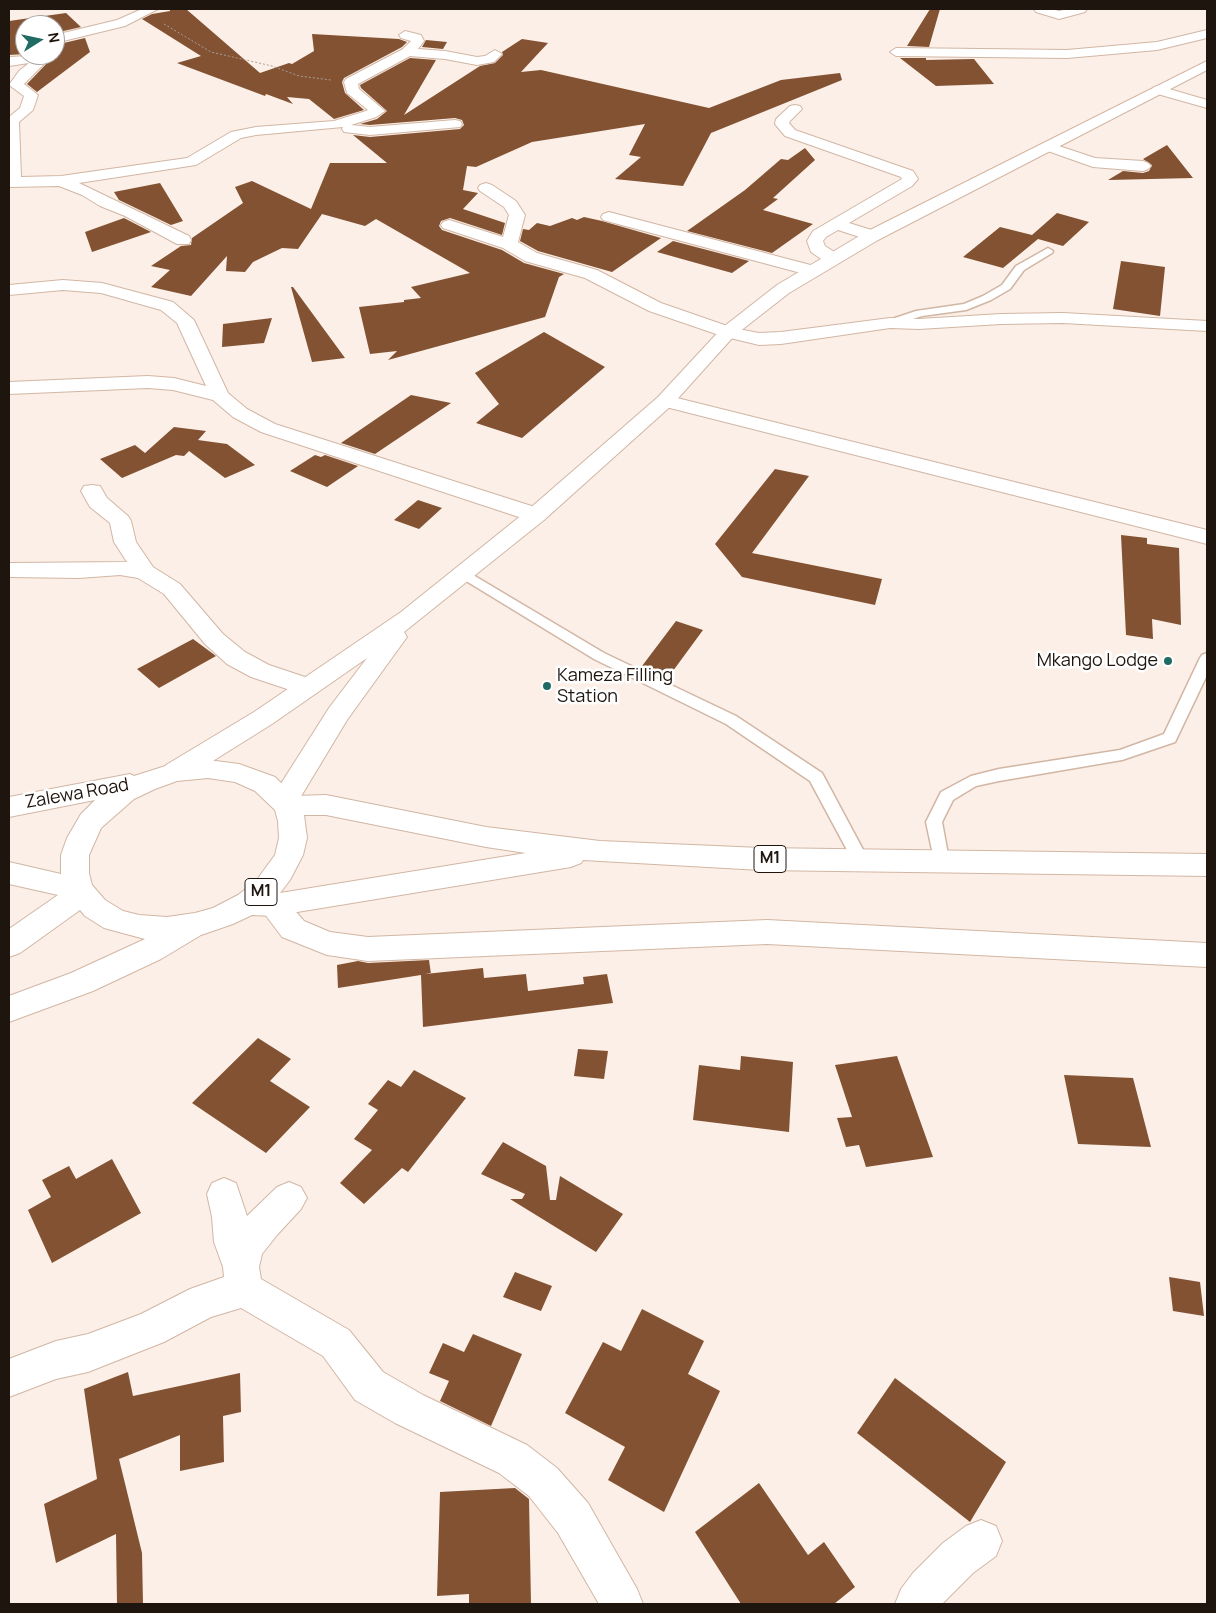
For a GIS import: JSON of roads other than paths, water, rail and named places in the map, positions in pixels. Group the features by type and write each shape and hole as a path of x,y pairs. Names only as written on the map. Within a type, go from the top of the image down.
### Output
{"main road":[{"path":"1040,9 1060,15 1081,9"},
{"path":"65,37 99,30 144,10"},
{"path":"896,52 1075,54 1157,46 1207,34"},
{"path":"335,126 378,111 352,90 351,82 408,52 418,41 416,38 405,35"},
{"path":"408,52 445,55 477,61 488,59 495,54"},
{"path":"35,65 24,74 16,85 31,95 26,110 12,122 11,182 61,181 191,162 236,135 256,131 335,126 370,131 454,124"},
{"path":"80,891 75,873 75,855 81,838 91,821 106,806 124,792 145,782 175,772 263,718 410,618 536,515 665,401 728,332 783,289 872,236 1050,147 1207,65"},
{"path":"1159,90 1207,104"},
{"path":"795,109 783,119 782,124 790,133 900,170 908,174 910,179 819,234 815,241 817,248 834,259"},
{"path":"1050,147 1093,162 1143,166"},
{"path":"61,181 88,192 106,203 131,212 183,240"},
{"path":"486,188 510,204 517,215 509,244"},
{"path":"609,217 812,271"},
{"path":"836,224 872,236"},
{"path":"449,226 509,244 531,257 591,274 655,307 728,332 759,339 781,338 890,323 919,324 975,319 1063,318 1207,326"},
{"path":"9,290 64,285 102,288 166,306 185,320 220,396 240,413 268,428 536,515"},
{"path":"9,388 148,382 174,384 220,396"},
{"path":"665,401 1207,537"},
{"path":"92,491 98,502 120,521 125,542 145,572 172,590 214,639 236,658 260,671 308,688"},
{"path":"9,570 120,568 145,572"},
{"path":"175,772 208,769 239,773 265,784 285,804 338,714 410,618"},
{"name":"Zalewa Road","path":"9,807 145,782"},
{"name":"M1","path":"260,904 289,855 293,838 292,821 285,804 326,805 486,837 600,852 761,859 1207,865"},
{"name":"M1","path":"80,891 95,908 114,920 139,927 157,928 195,925 260,904 600,852"},
{"path":"9,874 80,891"},
{"path":"9,945 80,891"},
{"path":"260,904 293,928 327,943 368,949 550,942 666,934 767,932 1207,955"},
{"path":"9,1009 90,978 150,951 195,925"},
{"path":"224,1194 230,1217 232,1242 242,1278 336,1343 369,1386 409,1409 513,1459 543,1482 573,1518 622,1604"},
{"path":"242,1278 245,1247 264,1223 289,1198"},
{"path":"9,1378 56,1360 88,1354 151,1329 203,1302 242,1278"},
{"path":"916,1604 928,1588 946,1570 981,1541"}],"lane":[{"path":"890,323 920,313 966,307 987,298 1006,287 1020,268 1048,251"},
{"path":"463,573 599,656 731,720 816,777 860,859"},
{"path":"941,860 934,822 947,796 970,782 999,775 1122,755 1170,738 1187,705 1207,658"}],"place":[{"name":"Mkango Lodge","path":"1168,661"},
{"name":"Kameza Filling Station","path":"547,686"}]}
